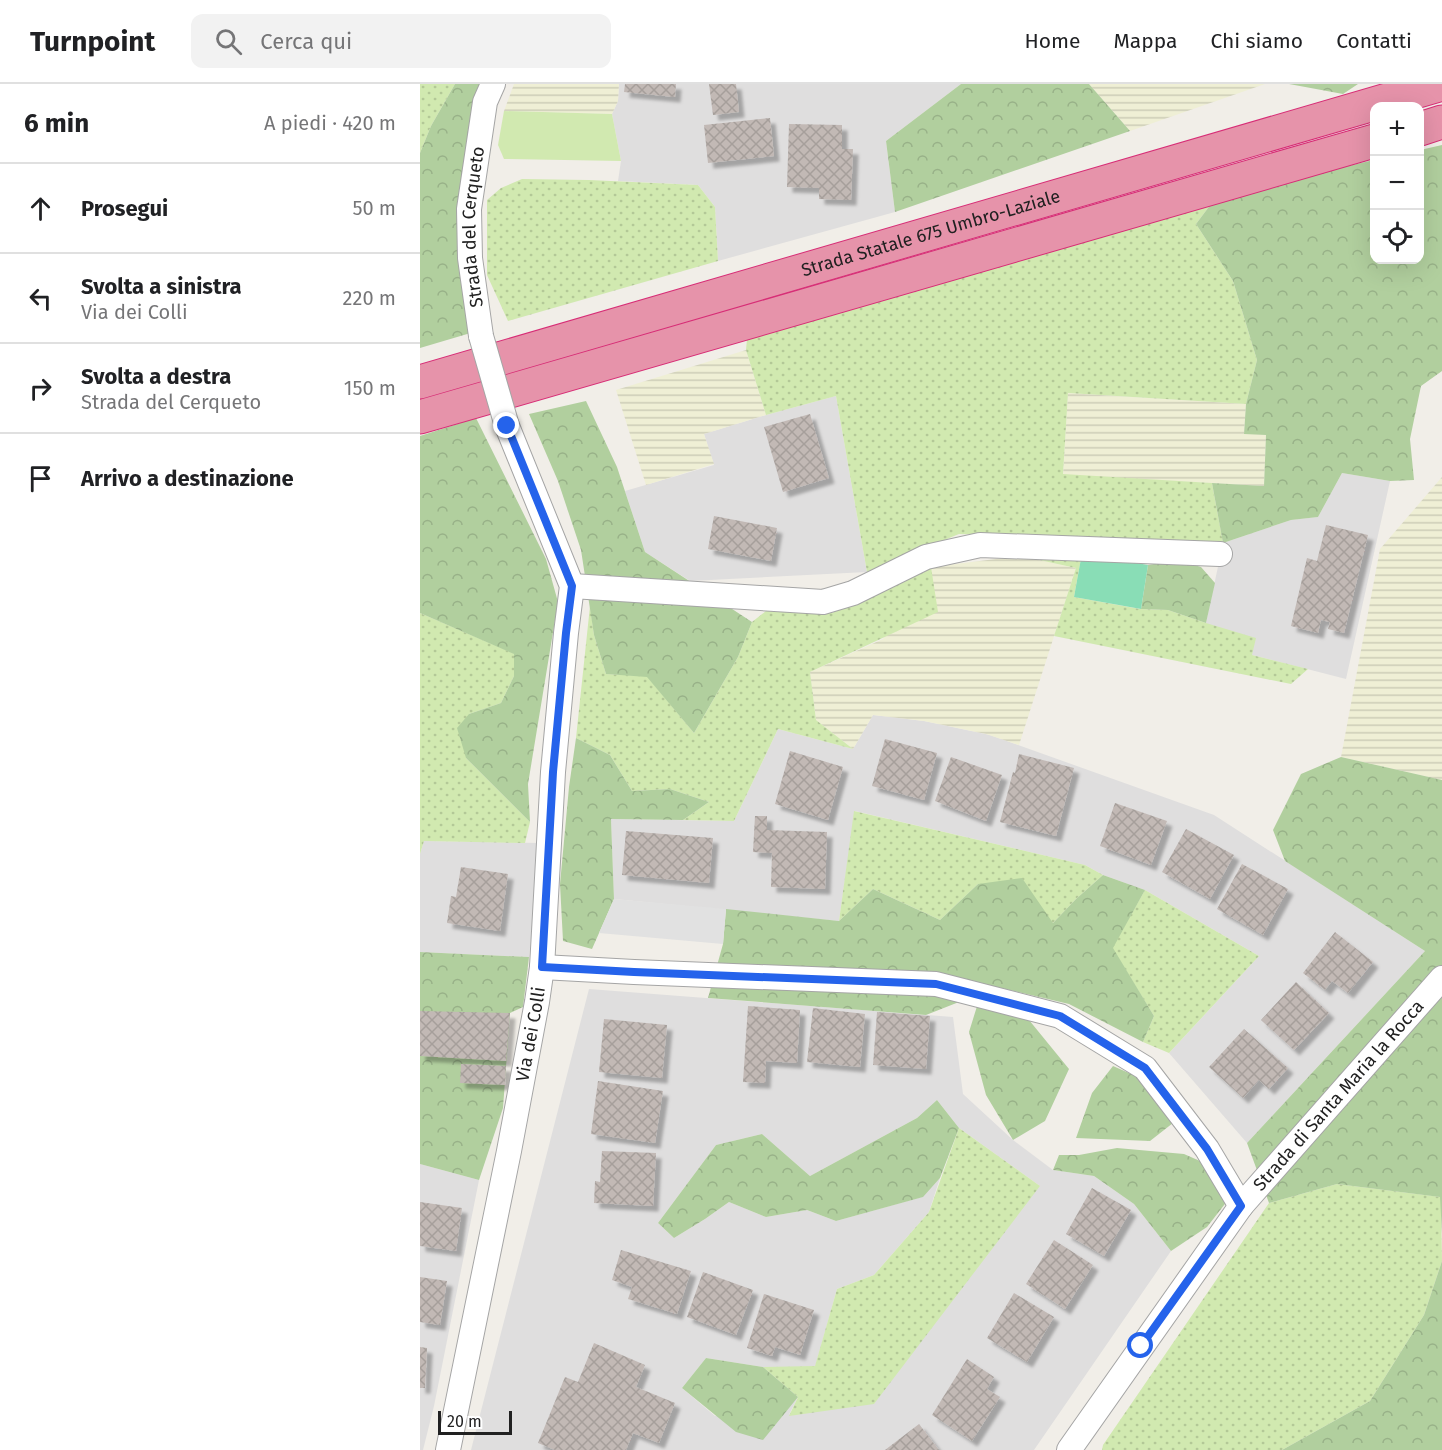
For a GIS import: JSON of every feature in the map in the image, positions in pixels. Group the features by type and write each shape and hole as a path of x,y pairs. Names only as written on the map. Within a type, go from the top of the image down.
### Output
{"highway":[{"name":"Strada Statale 675 Umbro-Laziale","path":"420,382 1442,84"},
{"path":"1424,127 1442,122"},
{"name":"Strada Statale 675 Umbro-Laziale","path":"420,417 1370,142"}],"street":[{"name":"Strada del Cerqueto","path":"493,84 485,102 469,209 470,258 481,336 507,426 572,586 553,772 542,967"},
{"path":"572,586 823,602 853,594 926,557 980,545 1220,554"},
{"name":"Via dei Colli","path":"448,1450 509,1151 542,967 936,984 1060,1016 1145,1068 1207,1149 1241,1206"},
{"name":"Strada di Santa Maria la Rocca","path":"1069,1450 1241,1206 1442,978"}],"shaded area":[{"path":"619,84 961,84 886,141 895,212 718,261 715,207 698,185 618,181 621,161 612,114 618,101"},
{"path":"836,396 867,572 690,581 645,552 625,491 714,465 704,434"},
{"path":"1342,473 1390,481 1346,679 1252,655 1206,623 1223,543 1291,520 1318,517"},
{"path":"873,715 924,721 990,735 1214,815 1425,951 1247,1143 1169,1053 1259,956 1145,890 1103,875 1085,865 855,811 839,921 614,899 611,819 734,821 778,729 853,749"},
{"path":"424,841 541,843 529,957 420,952 420,854"},
{"path":"614,899 726,909 723,944 599,933"},
{"path":"589,989 953,1017 963,1094 1013,1140 1053,1170 1094,1176 1134,1204 1171,1251 1034,1450 471,1450","holes":["937,1100 959,1128 1040,1186 789,1415 798,1397 715,1416 682,1388 706,1358 763,1367 815,1367 837,1289 874,1275 929,1212 940,1178 922,1197 836,1221 807,1210 766,1217 729,1202 674,1238 658,1223 716,1145 762,1134 810,1176 917,1118"]},
{"path":"420,1164 479,1180 434,1406 423,1450 420,1450"}],"green space":[{"path":"420,84 455,84 431,126 420,153"},
{"path":"455,84 484,84 474,332 420,348 420,153 431,126"},
{"path":"514,84 619,84 618,101 612,114 504,111"},
{"path":"961,84 1089,84 1130,131 895,212 886,141"},
{"path":"1089,84 1265,84 1130,131"},
{"path":"1289,84 1358,84 1343,94"},
{"path":"504,111 612,114 621,161 504,159 498,145"},
{"path":"1442,145 1442,371 1421,386 1410,439 1414,480 1390,481 1342,473 1318,517 1291,520 1223,543 1212,483 1264,486 1266,435 1244,434 1246,404 1257,360 1233,281 1196,224 1217,196 1370,161 1370,264 1424,264 1424,149"},
{"path":"522,179 698,185 715,207 718,261 508,321 487,275 487,200 501,188"},
{"path":"1217,196 1196,224 1233,281 1257,360 1246,404 1068,393 1063,474 1212,483 1223,543 959,534 867,572 836,396 766,415 746,350 747,339"},
{"path":"746,350 766,415 704,434 714,464 646,485 616,390"},
{"path":"1068,393 1246,404 1244,433 1266,435 1264,486 1063,475"},
{"path":"586,401 617,467 645,552 752,622 738,657 694,733 647,677 606,674 594,635 581,550 558,481 529,414"},
{"path":"476,418 546,559 558,602 528,784 530,822 466,758 457,728 469,714 501,703 514,676 514,654 420,613 420,436"},
{"path":"1442,477 1442,780 1341,757 1380,549"},
{"path":"1082,553 1074,597 1140,609 1168,610 1256,638 1252,655 1308,669 1291,684 1054,636 1076,568 1021,556"},
{"path":"1082,553 1148,565 1141,609 1074,597"},
{"path":"1021,556 1076,568 1019,745 986,734 924,721 873,715 853,749 816,720 810,672 883,639 931,567"},
{"path":"1178,560 1201,567 1215,583 1206,623 1168,610 1141,609 1148,565"},
{"path":"931,567 938,612 810,672 816,720 853,749 778,729 734,821 683,820 709,802 670,789 632,791 610,755 576,738 590,606 594,635 606,674 647,676 694,733 738,657 752,622 766,611 832,613"},
{"path":"420,613 515,654 514,676 501,703 469,714 466,758 530,822 525,843 424,841 420,854"},
{"path":"576,738 610,755 632,791 670,789 709,802 683,820 611,819 614,899 592,949 563,941 560,884"},
{"path":"1341,757 1442,780 1442,1234 1440,1197 1337,1184 1269,1203 1247,1143 1425,951 1285,861 1273,830 1301,774"},
{"path":"854,811 1085,865 1103,875 1053,923 978,884 940,920 873,889 839,921"},
{"path":"1103,875 1145,890 1113,948 1154,1016 1143,1042 1069,1004 997,987 926,1015 708,998 723,944 726,909 839,921 873,889 940,920 978,884 1022,878 1053,923"},
{"path":"1145,890 1259,956 1169,1053 1143,1042 1154,1016 1112,948"},
{"path":"420,952 529,957 523,1007 510,1013 503,1108 479,1180 420,1164"},
{"path":"978,1003 1029,1020 1069,1069 1045,1121 1013,1140 986,1095 969,1032"},
{"path":"1113,1066 1138,1077 1173,1123 1150,1141 1076,1138 1092,1093"},
{"path":"937,1100 959,1128 940,1178 923,1197 836,1221 807,1210 766,1217 729,1202 674,1238 658,1223 716,1145 762,1134 810,1176 917,1118"},
{"path":"959,1128 1040,1186 874,1404 789,1416 798,1397 763,1367 815,1366 837,1289 874,1275 929,1212"},
{"path":"1117,1148 1184,1154 1234,1176 1228,1200 1207,1227 1171,1251 1134,1204 1094,1176 1053,1170 1059,1155 1079,1155"},
{"path":"1337,1184 1441,1197 1442,1261 1424,1315 1370,1401 1282,1450 1102,1450 1103,1445 1269,1203"},
{"path":"1442,1261 1442,1450 1282,1450 1370,1401 1424,1315"},
{"path":"706,1358 763,1367 798,1397 763,1440 736,1432 682,1388"}],"building":[{"path":"625,84 676,84 675,97 624,92"},
{"path":"709,84 736,84 739,112 713,115"},
{"path":"770,118 774,156 708,163 704,125"},
{"path":"789,124 842,125 842,149 853,149 851,200 819,199 819,188 787,187"},
{"path":"810,414 829,478 783,492 764,427"},
{"path":"714,516 777,528 771,561 708,549"},
{"path":"1326,525 1368,535 1344,633 1328,629 1330,622 1321,620 1318,633 1291,626 1307,558 1317,561"},
{"path":"885,739 937,753 924,800 872,786"},
{"path":"790,751 843,767 828,820 775,804"},
{"path":"1019,754 1074,768 1056,836 1000,822"},
{"path":"951,757 1002,775 986,821 935,801"},
{"path":"1115,803 1167,821 1151,865 1100,846"},
{"path":"755,816 767,816 767,830 827,832 825,889 771,887 772,853 753,852"},
{"path":"1186,829 1234,855 1210,899 1162,872"},
{"path":"626,831 713,838 709,883 622,875"},
{"path":"1242,864 1288,889 1263,935 1217,909"},
{"path":"461,867 508,874 500,931 447,923 451,896 456,897"},
{"path":"1335,932 1373,962 1348,993 1332,981 1325,990 1303,973"},
{"path":"1296,982 1329,1013 1294,1050 1261,1020"},
{"path":"748,1006 800,1010 797,1063 766,1061 765,1083 743,1082"},
{"path":"813,1008 865,1014 860,1067 807,1062"},
{"path":"420,1011 510,1013 506,1061 420,1056"},
{"path":"877,1012 930,1016 926,1069 873,1065"},
{"path":"604,1019 667,1025 662,1078 599,1072"},
{"path":"1244,1029 1288,1068 1269,1089 1259,1080 1243,1098 1209,1067"},
{"path":"461,1064 506,1066 505,1085 460,1083"},
{"path":"598,1081 663,1091 655,1143 591,1134"},
{"path":"602,1151 656,1153 653,1206 594,1203 595,1181 600,1182"},
{"path":"1092,1188 1131,1210 1104,1256 1066,1234"},
{"path":"420,1202 462,1208 456,1251 420,1246"},
{"path":"1054,1240 1093,1265 1065,1309 1026,1284"},
{"path":"621,1250 691,1271 677,1314 628,1299 632,1287 612,1280"},
{"path":"703,1272 753,1290 736,1335 687,1317"},
{"path":"420,1277 447,1281 440,1325 420,1322"},
{"path":"1014,1293 1054,1317 1027,1362 987,1338"},
{"path":"764,1294 814,1310 800,1355 775,1347 772,1356 747,1348"},
{"path":"594,1343 645,1365 636,1387 675,1403 659,1443 633,1433 626,1450 555,1450 538,1443 565,1377 578,1382"},
{"path":"420,1347 427,1348 425,1388 420,1388"},
{"path":"967,1359 994,1377 987,1389 1000,1397 972,1441 932,1415"},
{"path":"919,1424 939,1450 885,1450"}],"route":[{"path":"507,426 572,586 553,772 542,967 936,984 1060,1016 1145,1068 1207,1149 1241,1206 1141,1346"}]}
